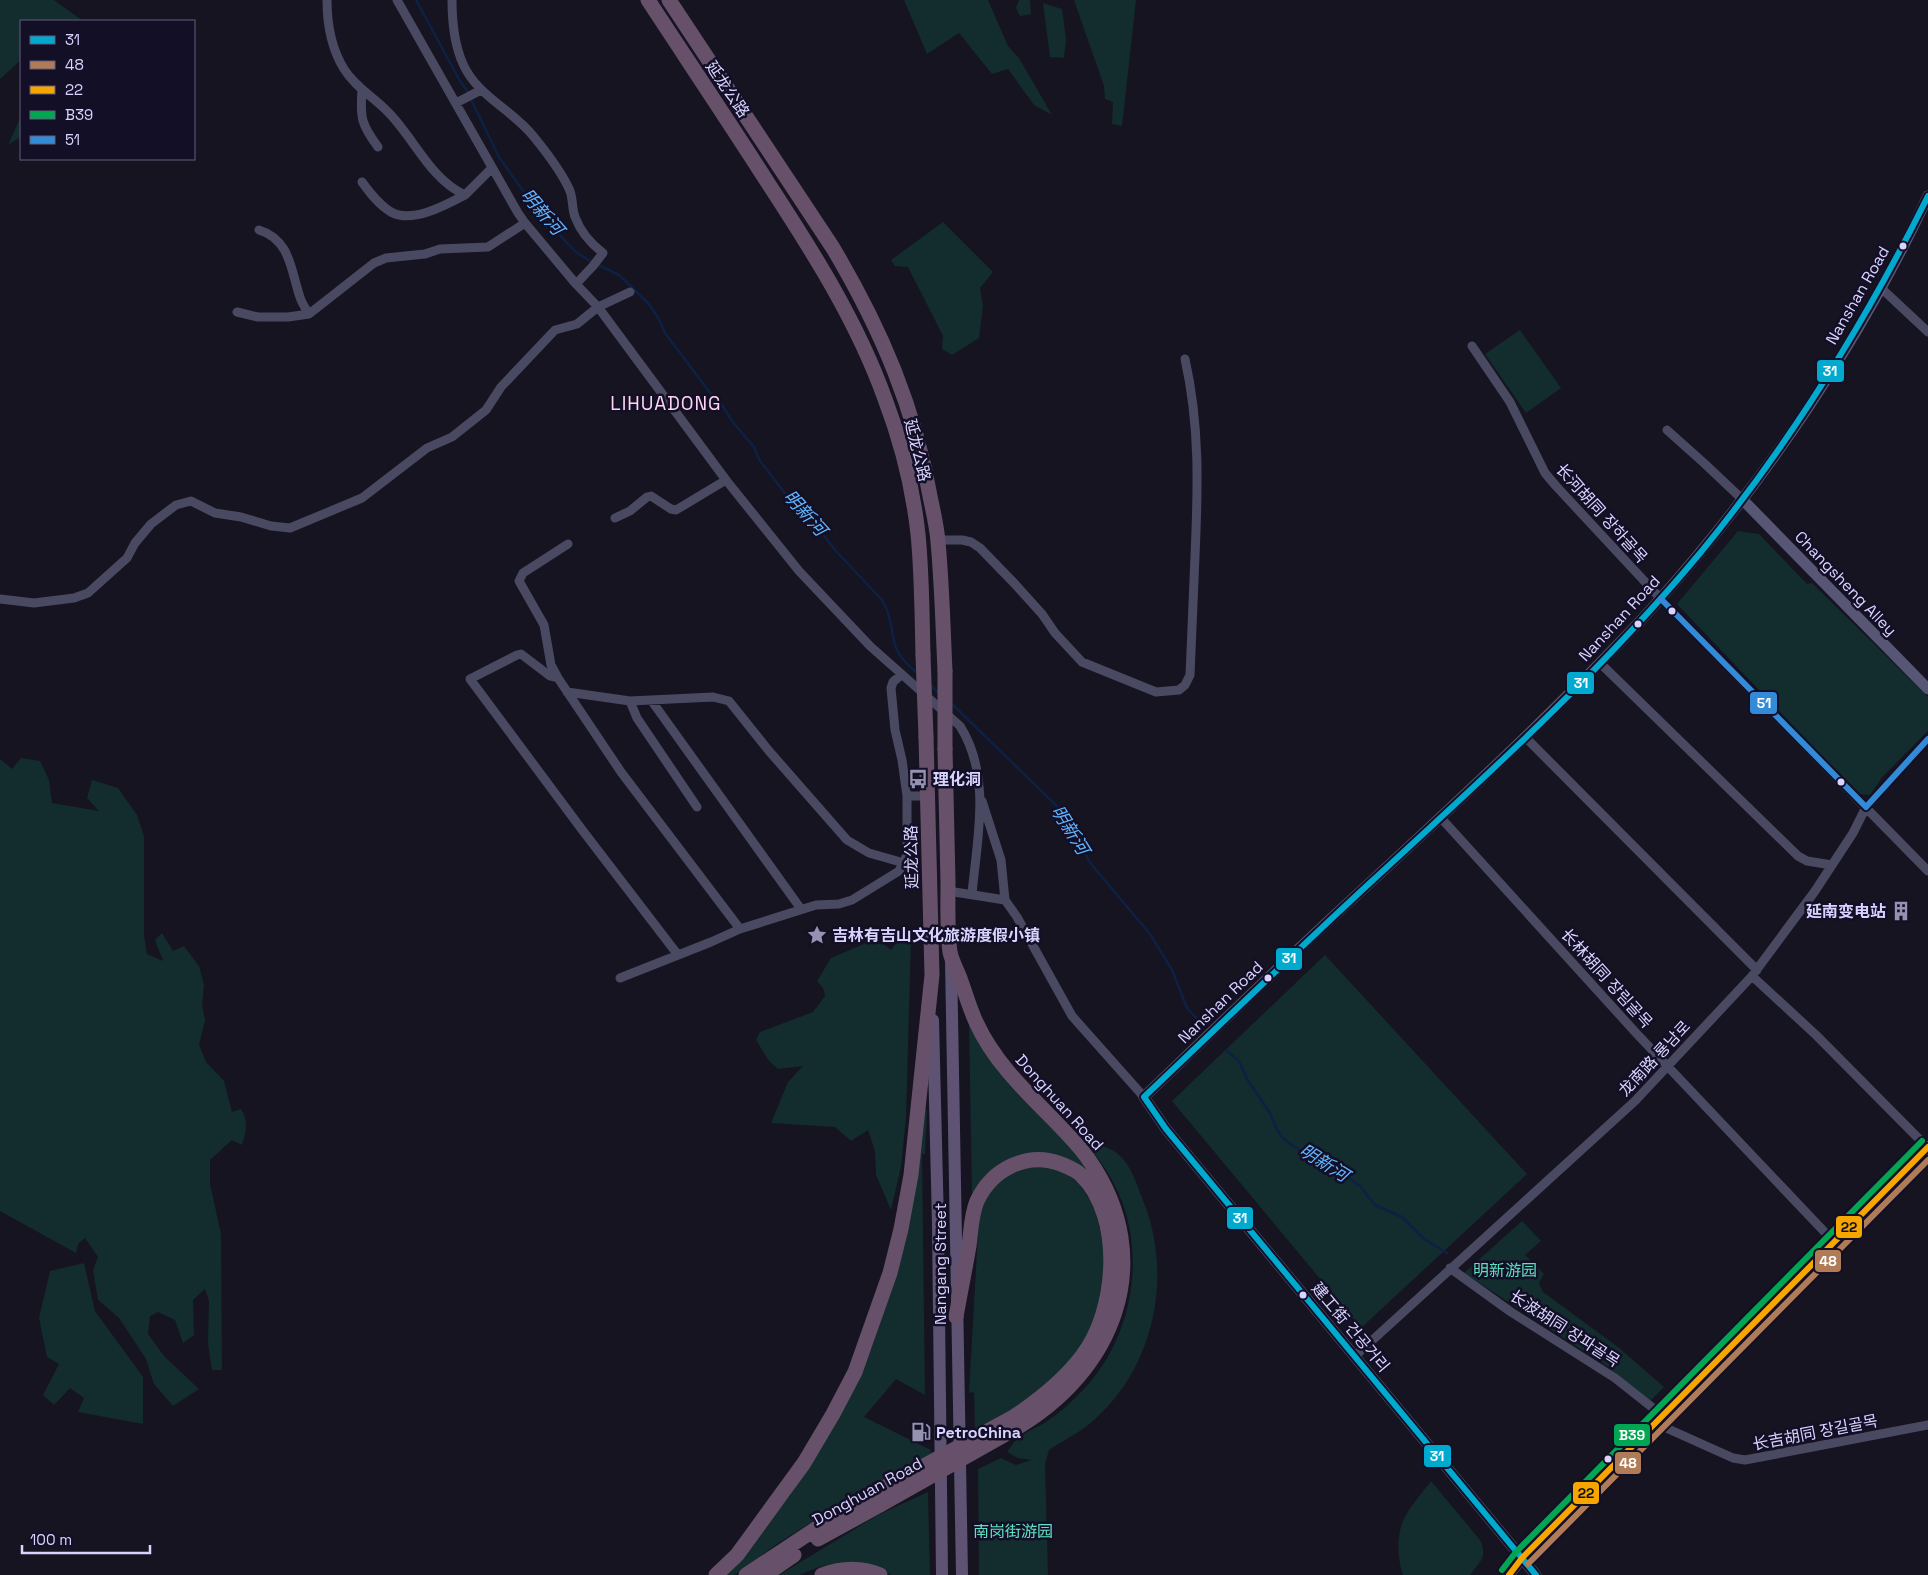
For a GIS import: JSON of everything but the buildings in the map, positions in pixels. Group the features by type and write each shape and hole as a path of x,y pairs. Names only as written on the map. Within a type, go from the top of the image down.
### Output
{"highway":[{"name":"延龙公路","path":"648,0 812,252 856,328 886,399 897,436 914,507 921,576 932,975"},
{"name":"延龙公路","path":"669,0 812,215 860,296 888,354 910,411 926,472 938,540 945,671 950,953"},
{"name":"Donghuan Road","path":"950,953 975,1021 985,1039 1021,1087 1089,1158 1111,1200 1121,1238 1122,1276 1115,1313 1099,1350 1085,1370 1063,1394 1026,1423 1014,1423"},
{"path":"716,1575 736,1555 804,1463 855,1372 890,1273 901,1229 911,1175 932,975"},
{"path":"746,1575 814,1530 879,1498 1014,1423 1083,1355 1096,1330 1106,1304 1110,1278 1108,1229 1098,1200 1080,1174 1055,1162 1035,1159 1010,1166 990,1181 976,1202 956,1317"},
{"name":"Donghuan Road","path":"765,1575 879,1498"},
{"path":"822,1575 830,1572 855,1569 880,1575"}],"main road":[{"name":"Nangang Street","path":"950,953 962,1575"},
{"name":"Nangang Street","path":"932,975 938,1224 942,1575"}],"street":[{"path":"327,0 327,22 334,49 345,70 362,89 388,112 428,164 454,190 465,195"},
{"path":"397,0 460,101 492,168 525,223 576,284 598,307 726,480 799,571 846,622 901,675 960,726 968,738 978,770 981,797 1001,860 1005,900 1017,917 1072,1016 1144,1098"},
{"path":"452,0 452,20 458,50 463,65 477,91 518,119 534,136 570,192 575,217 583,234 590,244 602,253 596,264 576,284"},
{"path":"362,89 360,111 364,128 378,148"},
{"path":"460,101 477,91"},
{"path":"362,182 378,202 393,213 409,217 439,208 465,195 492,168"},
{"name":"Nanshan Road","path":"1144,1098 1313,936 1442,818 1526,737 1661,599 1742,499 1808,408 1881,288 1913,229 1928,196"},
{"path":"237,312 258,317 288,317 309,314 380,260 425,254 440,249 488,246 525,223"},
{"path":"259,230 270,233 278,241 291,263 301,300 309,314"},
{"path":"1881,288 1928,332"},
{"path":"0,599 34,603 74,598 88,594 127,558 134,543 151,524 176,505 192,501 215,513 241,517 271,526 290,528 362,498 427,448 452,437 486,410 502,387 555,330 577,324 598,307 630,292"},
{"name":"长河胡同 장하골목","path":"1472,346 1510,402 1545,473 1661,599 1928,871"},
{"path":"938,540 962,540 971,542 980,548 1042,614 1055,633 1082,662 1156,692 1179,690 1185,685 1190,675 1198,475 1196,429 1185,359"},
{"path":"1666,430 1742,499"},
{"path":"615,518 630,511 647,497 651,496 671,509 681,508 726,480"},
{"name":"Changsheng Alley","path":"1742,499 1928,689"},
{"path":"568,544 523,573 518,580 544,625 551,665 621,772 740,929"},
{"path":"558,678 550,676 521,654 470,679 678,955"},
{"path":"1600,663 1798,856 1807,861 1832,865"},
{"path":"620,978 740,929 801,909 852,900 899,871 904,864 908,843 908,796 891,702 893,682 901,675"},
{"path":"568,692 630,701 713,697 729,702 846,840 869,853 904,864"},
{"path":"651,700 801,909"},
{"path":"630,701 637,718 697,807"},
{"path":"1509,1575 1522,1558 1928,1147 1754,973 1526,737"},
{"name":"龙南路 룡남로","path":"1354,1356 1635,1101 1754,973 1815,892 1853,833 1866,807 1928,739"},
{"path":"908,796 928,796"},
{"path":"972,894 981,797"},
{"name":"长林胡同 장림골목","path":"1442,818 1637,1034 1835,1243"},
{"path":"948,891 1005,900"},
{"name":"建工街 건공거리","path":"1144,1098 1166,1129 1536,1575"},
{"name":"长波胡同 장파골목","path":"1450,1268 1512,1312 1615,1378 1659,1420"},
{"name":"长吉胡同 장길골목","path":"1659,1420 1733,1458 1745,1460 1928,1426"}],"green space":[{"path":"0,0 54,0 82,20 20,20 20,61 0,79"},
{"path":"904,0 988,0 1008,46 1019,58 1052,115 1034,105 1008,69 992,74 959,33 927,54"},
{"path":"1019,0 1030,0 1031,14 1020,16 1016,8"},
{"path":"1074,0 1136,0 1122,126 1112,124 1113,102 1105,99 1104,86"},
{"path":"1043,3 1062,9 1066,39 1064,58 1050,57"},
{"path":"20,118 20,138 8,145"},
{"path":"943,222 993,272 980,288 983,306 979,338 952,355 942,349 943,336 908,267 895,266 891,260"},
{"path":"1520,330 1561,388 1526,413 1485,354"},
{"path":"1738,531 1759,534 1807,584 1812,583 1928,697 1928,731 1883,776 1870,795 1858,794 1677,604"},
{"path":"21,758 40,761 49,780 52,803 99,811 87,798 92,780 118,788 137,815 144,836 144,935 147,954 163,961 155,940 162,933 173,951 184,946 199,966 204,985 202,1005 205,1020 199,1045 206,1062 224,1081 232,1112 241,1109 244,1113 246,1131 242,1145 232,1140 210,1160 210,1184 221,1234 222,1370 212,1370 208,1344 209,1301 205,1289 193,1300 194,1335 183,1343 175,1320 158,1312 150,1316 148,1334 164,1356 199,1389 173,1406 154,1384 146,1359 119,1318 98,1300 93,1270 98,1257 85,1238 78,1244 76,1253 0,1211 0,759 12,769"},
{"path":"899,939 911,940 906,1118 901,1167 891,1210 876,1175 875,1151 868,1130 851,1141 835,1127 771,1123 788,1082 803,1066 778,1069 769,1061 756,1040 760,1032 813,1012 825,996 823,988 817,981 831,958 866,943 884,944 891,950"},
{"path":"1325,955 1527,1174 1361,1328 1172,1101"},
{"path":"969,1024 974,1034 1086,1163 1083,1168 1041,1154 972,1196"},
{"path":"923,1104 927,1111 925,1154 922,1154 925,1395 896,1379 864,1417 931,1450 932,1455 818,1518 777,1544 735,1575 724,1575 789,1497 813,1461 860,1374 872,1347 892,1284"},
{"name":"南岗街游园","path":"1097,1144 1114,1151 1125,1161 1133,1174 1153,1231 1157,1261 1157,1290 1152,1319 1144,1348 1131,1374 1115,1398 1089,1424 1049,1450 1045,1464 1048,1575 979,1575 978,1469 1001,1458 1016,1465 1031,1460 1018,1458 1007,1452 1016,1440 1051,1419 1083,1390 1100,1369 1114,1344 1124,1318 1131,1291 1133,1263 1131,1235 1124,1208 1113,1182 1090,1147"},
{"path":"1027,1165 1054,1166 1077,1181 1094,1206 1104,1245 1103,1293 1085,1342 1070,1362 1039,1394 975,1432 974,1392 969,1393 979,1215 987,1197 997,1184"},
{"name":"明新游园","path":"1522,1221 1541,1241 1525,1255 1544,1274 1539,1283 1543,1292 1618,1347 1664,1387 1650,1401 1608,1367 1464,1273"},
{"path":"84,1263 95,1311 143,1377 143,1424 78,1412 84,1398 70,1388 54,1405 43,1395 59,1364 47,1357 39,1318 50,1271"},
{"path":"1431,1481 1480,1540 1483,1551 1482,1559 1470,1575 1403,1575 1398,1546 1402,1523"},
{"path":"928,1492 930,1575 891,1575 878,1568 834,1564 819,1567 799,1575 779,1575 878,1515"}],"waterway":[{"name":"明新河","path":"416,0 466,89 499,157 526,195 576,252 619,275 648,303 659,319 665,333 711,394 719,400 732,421 754,447 760,461 798,510 809,517 836,551 882,600 889,616 895,645 904,660 917,673"},
{"name":"明新河","path":"930,685 939,693"},
{"name":"明新河","path":"951,703 1060,809 1091,864 1150,934 1172,970 1187,1008 1199,1021"},
{"name":"明新河","path":"1226,1050 1239,1061 1247,1079 1270,1113 1277,1130 1283,1138 1360,1186 1375,1205 1402,1217 1424,1239 1447,1253"}],"transit line":[{"name":"31","path":"1144,1097 1542,722 1624,639 1663,596 1734,510 1796,425 1879,290 1928,196"},
{"name":"51","path":"1661,599 1866,807"},
{"name":"51","path":"1866,807 1928,739"},
{"name":"31","path":"1144,1097 1166,1129 1536,1575"},
{"name":"B39","path":"1502,1570 1516,1552 1922,1141"},
{"name":"22","path":"1509,1575 1522,1558 1928,1147"},
{"name":"48","path":"1528,1564 1928,1160"}],"place":[{"name":"理化洞","path":"918,779"},
{"name":"延南变电站","path":"1901,911"},
{"name":"吉林有吉山文化旅游度假小镇","path":"817,935"},
{"name":"PetroChina","path":"921,1432"}],"district":[{"name":"LIHUADONG","path":"666,403"}]}
